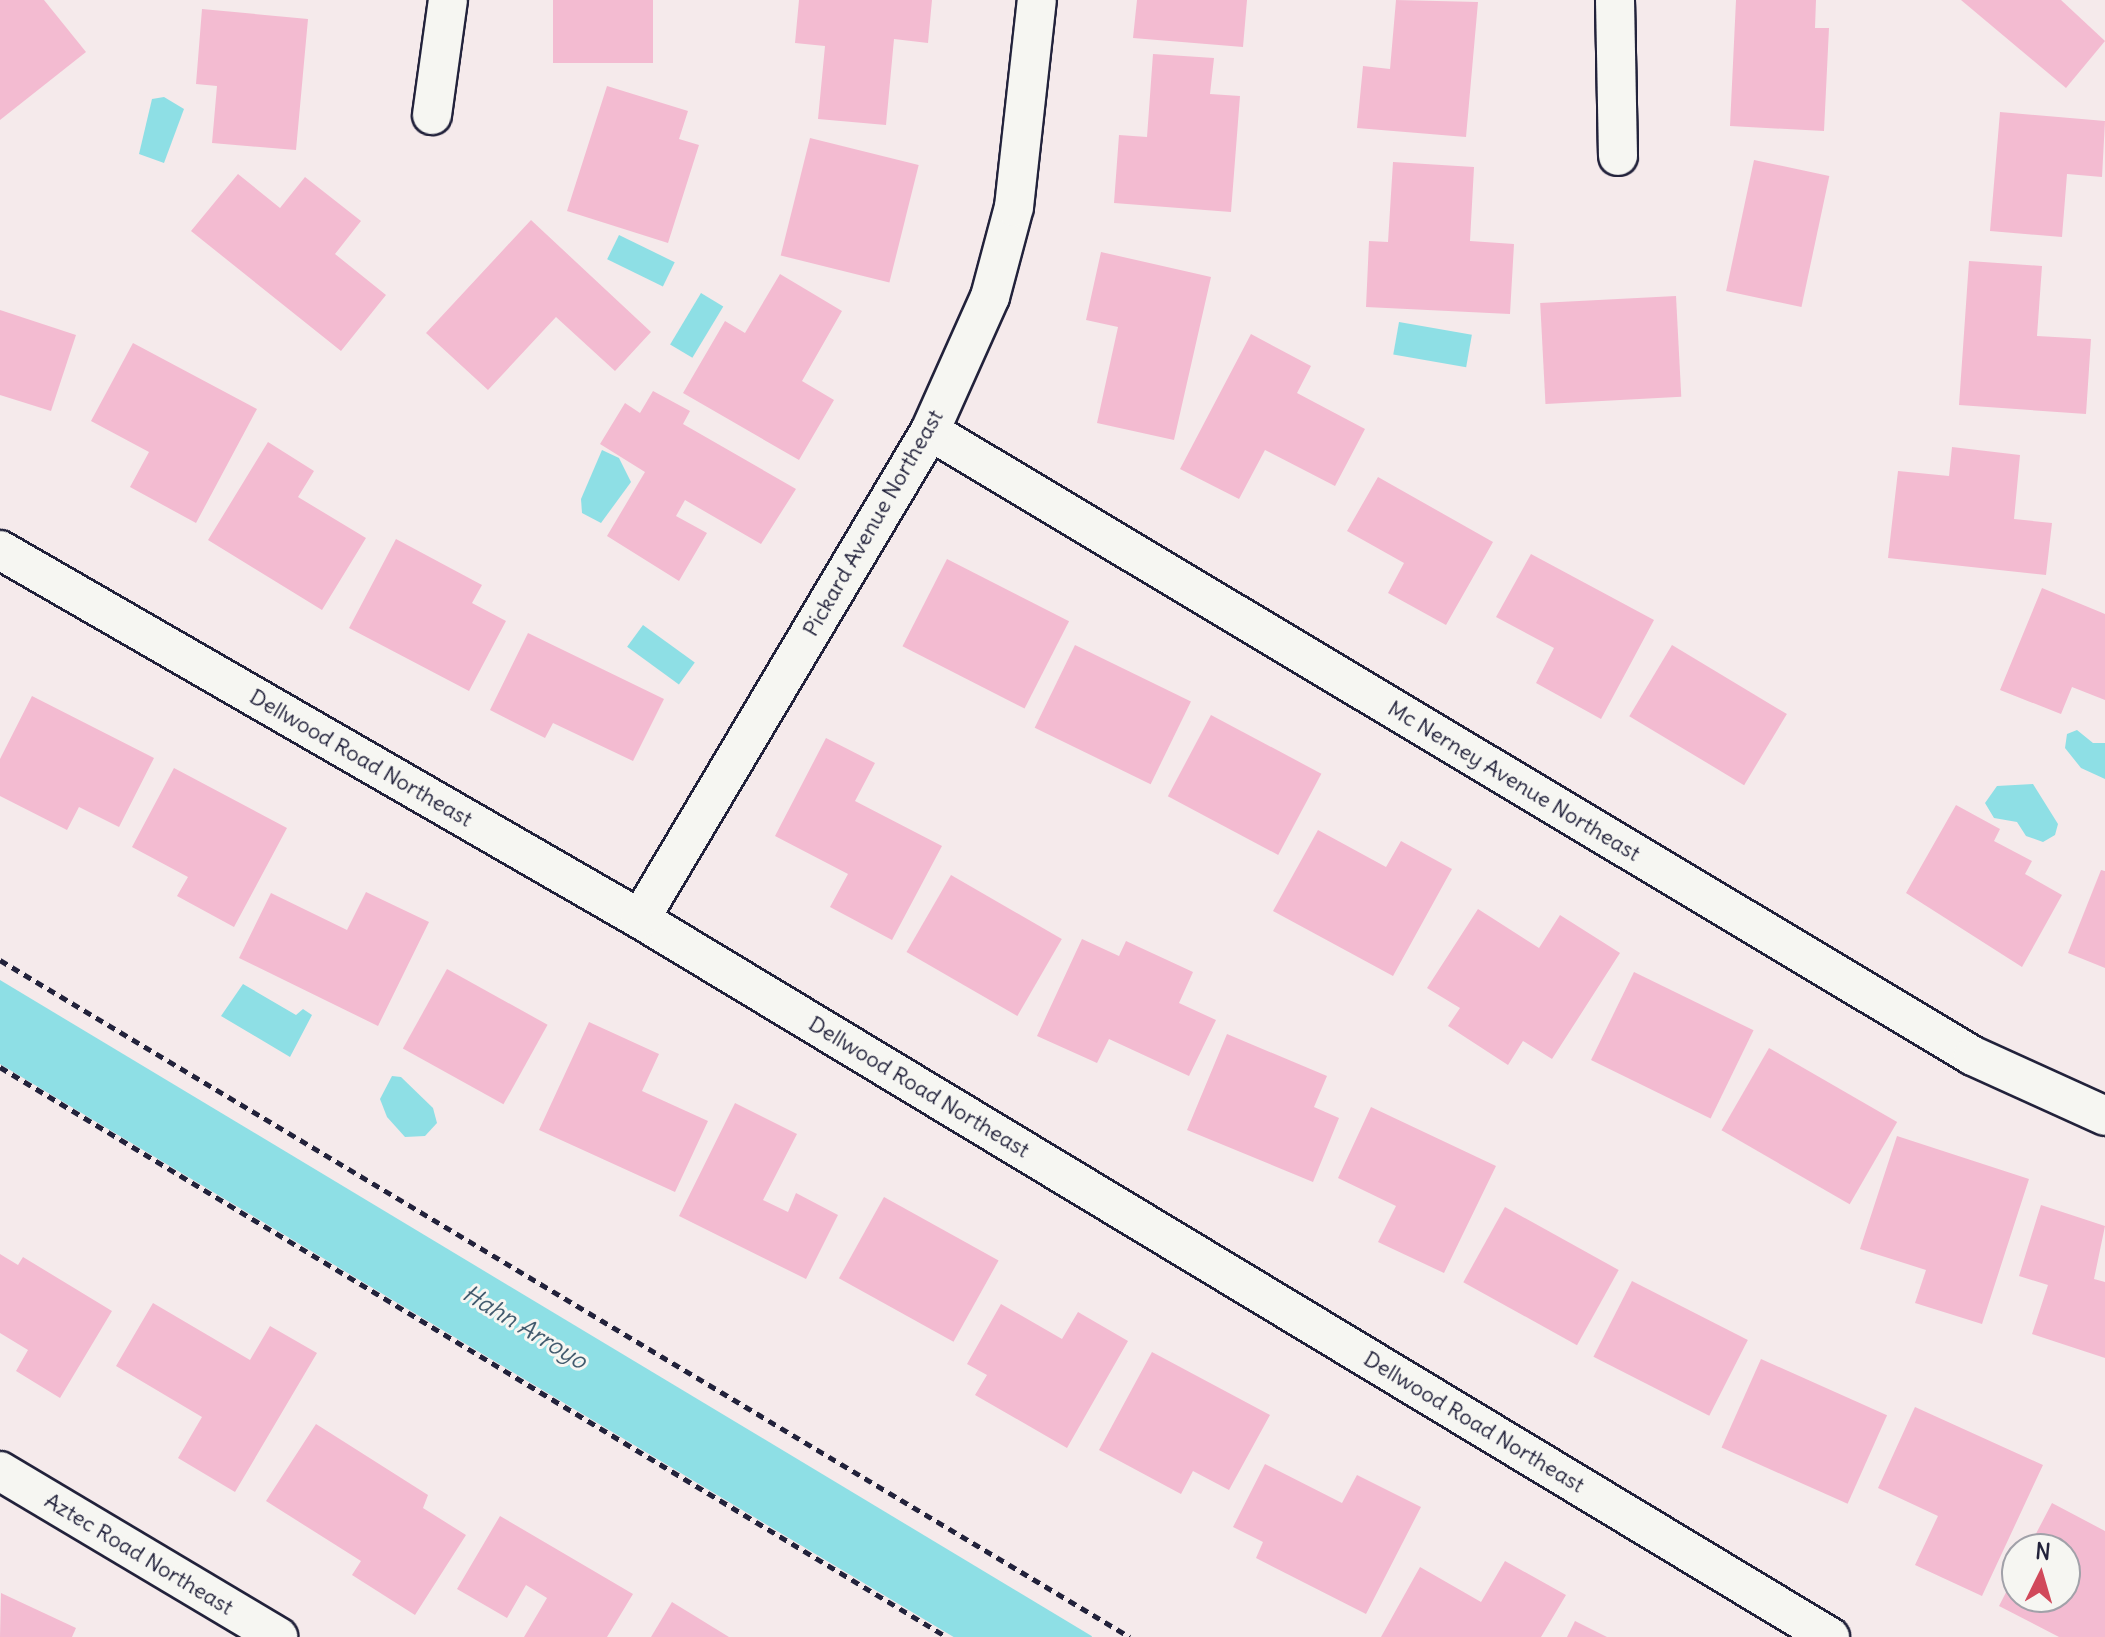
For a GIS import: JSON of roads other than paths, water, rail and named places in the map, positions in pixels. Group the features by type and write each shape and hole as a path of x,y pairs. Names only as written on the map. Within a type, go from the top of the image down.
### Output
{"street":[{"path":"432,115 448,0"},
{"name":"Pickard Avenue Northeast","path":"640,919 930,431 990,297 1014,207 1037,0"},
{"path":"1615,0 1618,156"},
{"name":"Mc Nerney Avenue Northeast","path":"930,431 1973,1056 2105,1116"},
{"name":"Dellwood Road Northeast","path":"0,550 640,919 1830,1637"},
{"name":"Aztec Road Northeast","path":"0,1471 278,1637"}],"water":[{"path":"164,97 184,109 164,163 139,154 152,99"},
{"path":"619,235 675,262 663,286 607,259"},
{"path":"701,293 723,306 692,358 670,344"},
{"path":"1399,322 1472,335 1466,367 1393,354"},
{"path":"602,450 619,458 631,482 601,523 582,513 581,499"},
{"path":"643,625 695,663 679,684 627,647"},
{"path":"2077,730 2093,743 2105,743 2105,779 2081,768 2065,748 2067,734"},
{"path":"2033,784 2058,824 2055,835 2043,842 2026,836 2017,822 1994,818 1985,803 1997,786"},
{"name":"Hahn Arroyo","path":"0,980 1092,1636 954,1637 0,1064"},
{"path":"243,984 296,1015 303,1009 312,1015 290,1057 221,1016"},
{"path":"392,1076 401,1077 433,1108 437,1123 425,1136 405,1137 387,1117 380,1099"}]}
